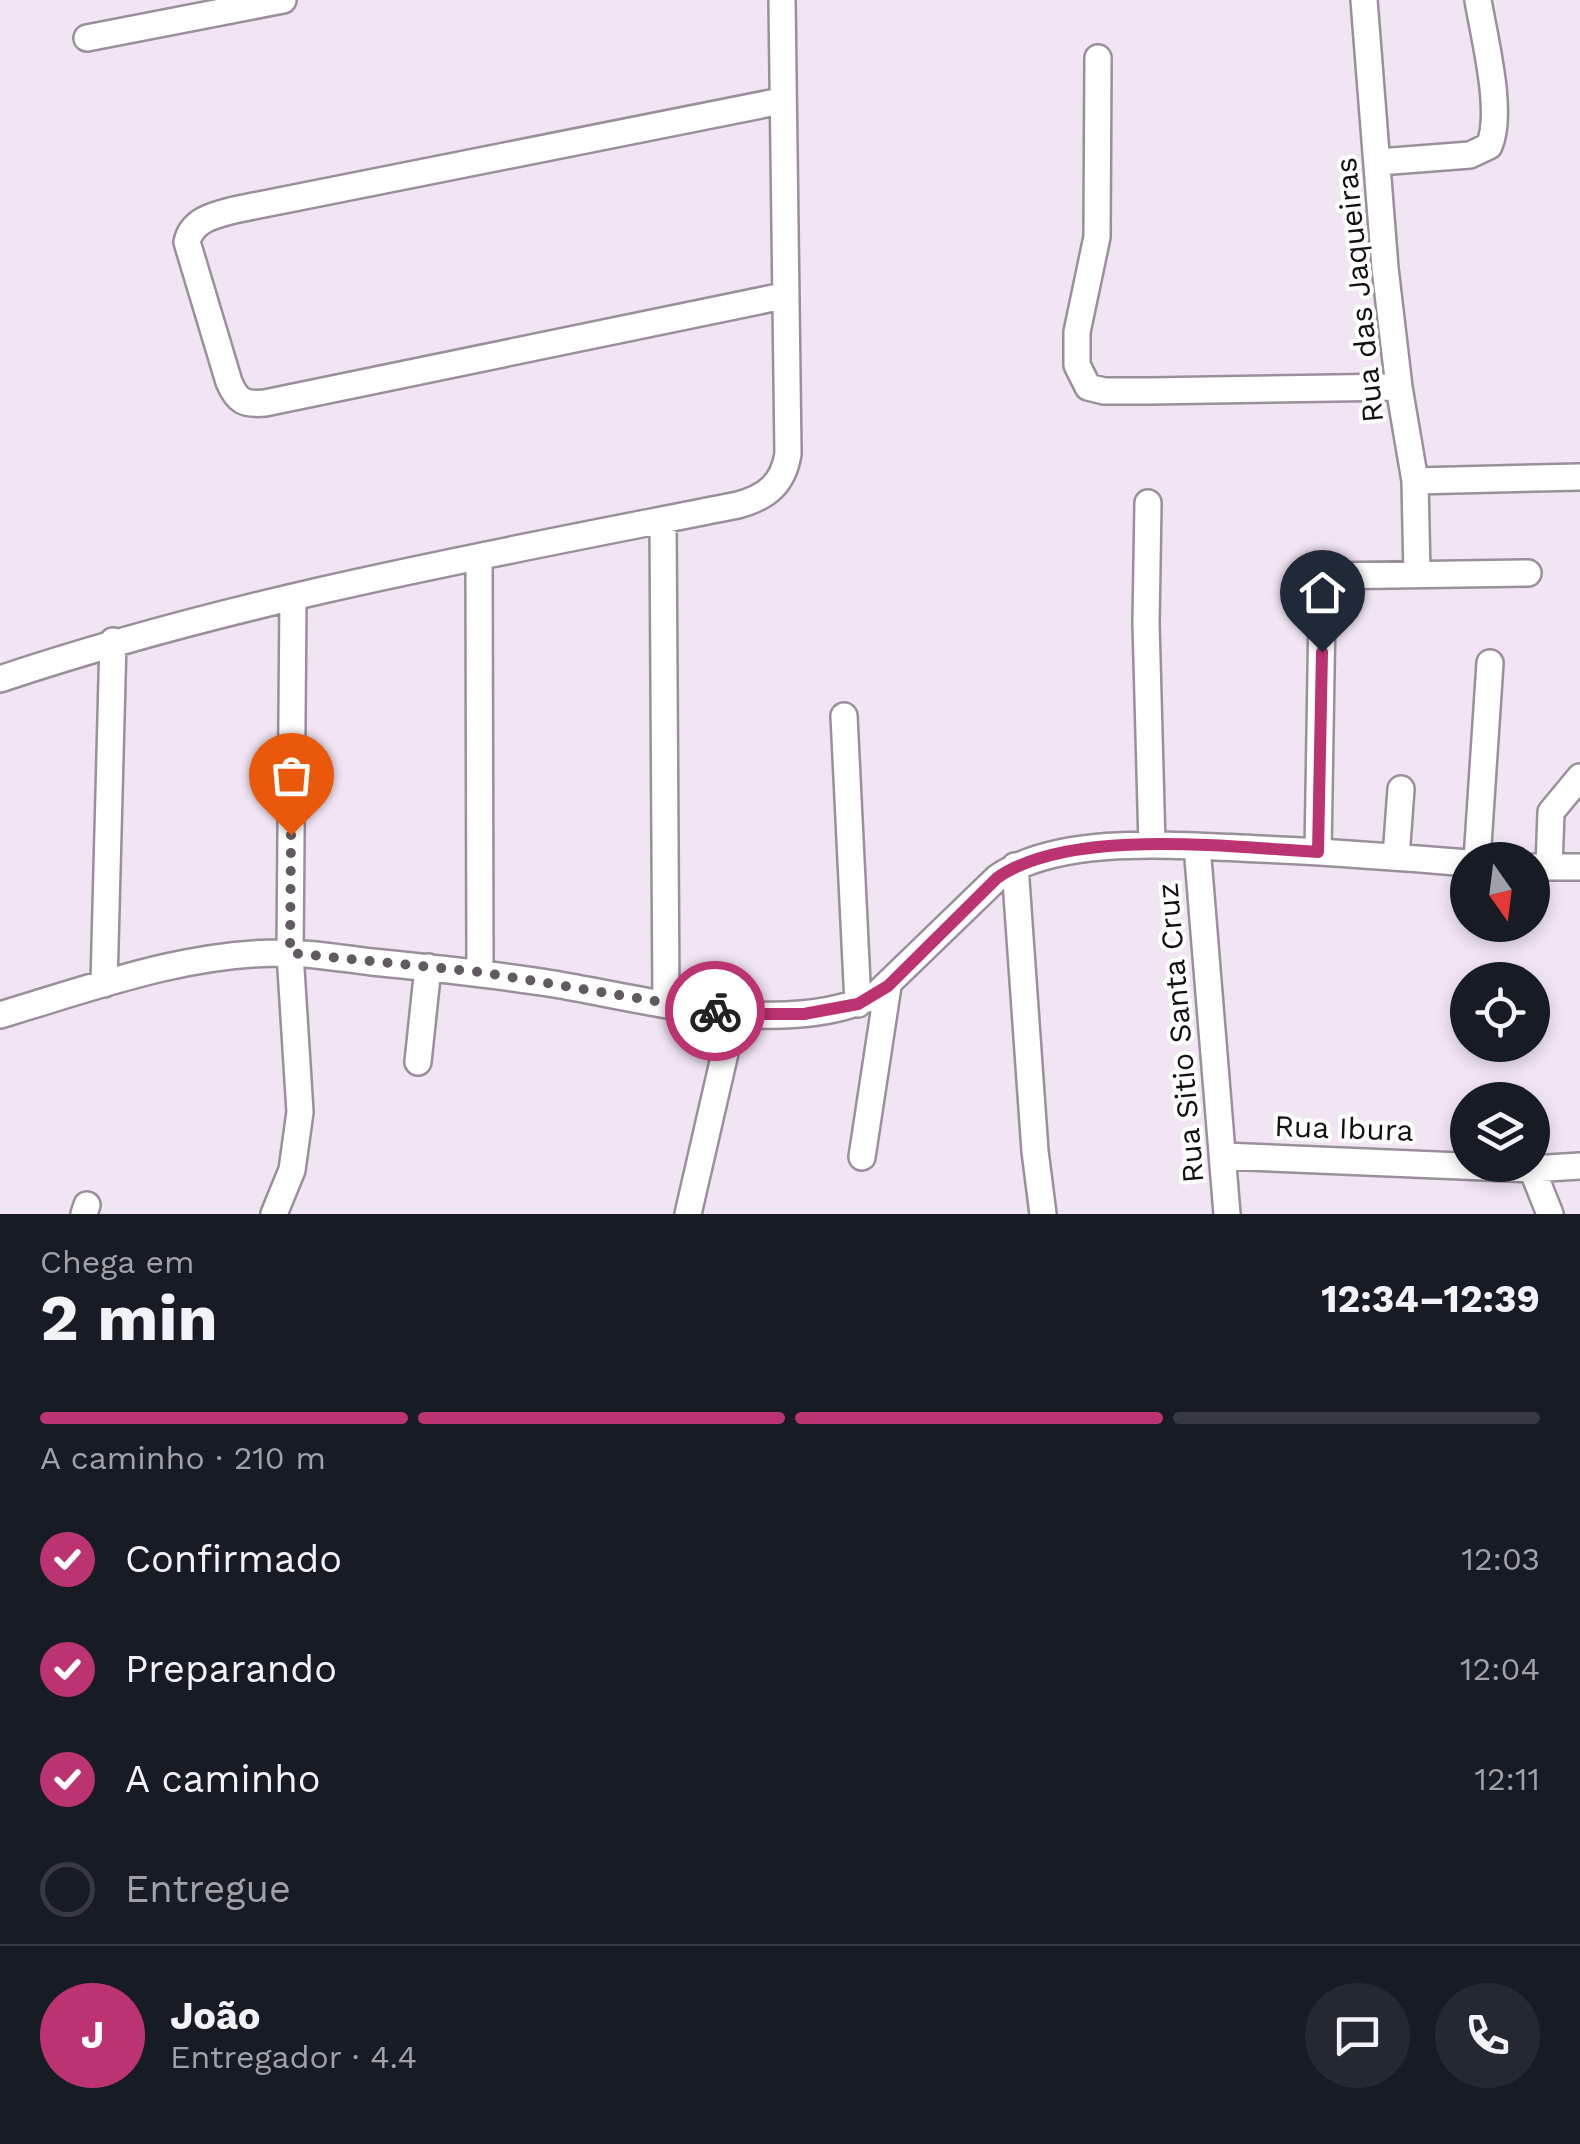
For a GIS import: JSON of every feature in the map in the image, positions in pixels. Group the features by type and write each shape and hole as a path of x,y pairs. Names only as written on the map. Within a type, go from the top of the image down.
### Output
{"street":[{"path":"87,38 284,0"},
{"path":"0,679 114,641 479,557 738,505 774,489 788,454 782,0"},
{"name":"Rua das Jaqueiras","path":"1364,0 1385,268 1414,481 1416,574"},
{"path":"1378,162 1470,155 1489,146 1495,128 1478,0"},
{"path":"1098,58 1097,236 1080,308 1077,366 1084,382 1094,390 1150,391 1399,387"},
{"path":"782,101 216,214 197,224 186,242 229,382 242,402 254,404 784,296"},
{"path":"1414,481 1580,476"},
{"path":"1148,502 1146,623 1152,845"},
{"path":"663,520 666,1002"},
{"path":"479,557 480,972"},
{"path":"1326,576 1528,573"},
{"path":"274,1214 292,1170 300,1112 290,953 293,599"},
{"path":"1318,852 1322,612"},
{"path":"104,984 114,641"},
{"path":"1478,842 1490,664"},
{"path":"844,716 858,1004"},
{"path":"1546,842 1551,812 1580,777"},
{"path":"1396,858 1401,789"},
{"path":"0,1015 202,960 290,953 480,972 734,1014 804,1014 858,1004 888,986 983,891 1015,866 1055,855 1152,845 1450,862"},
{"name":"Rua Sitio Santa Cruz","path":"1198,846 1228,1214"},
{"path":"1015,866 1034,1152 1043,1214"},
{"path":"1550,867 1580,867"},
{"path":"418,1062 428,967"},
{"path":"862,1157 888,986"},
{"path":"688,1214 734,1014"},
{"name":"Rua Ibura","path":"1224,1156 1450,1165"},
{"name":"Rua Ibura","path":"1550,1167 1580,1166"},
{"path":"1537,1182 1550,1214"}],"way so far":[{"path":"291,835 290,953 480,972 715,1011"}],"route":[{"path":"715,1011 769,1016 804,1014 836,1010 876,996 997,878 1035,858 1152,845 1318,852 1322,652"}]}
